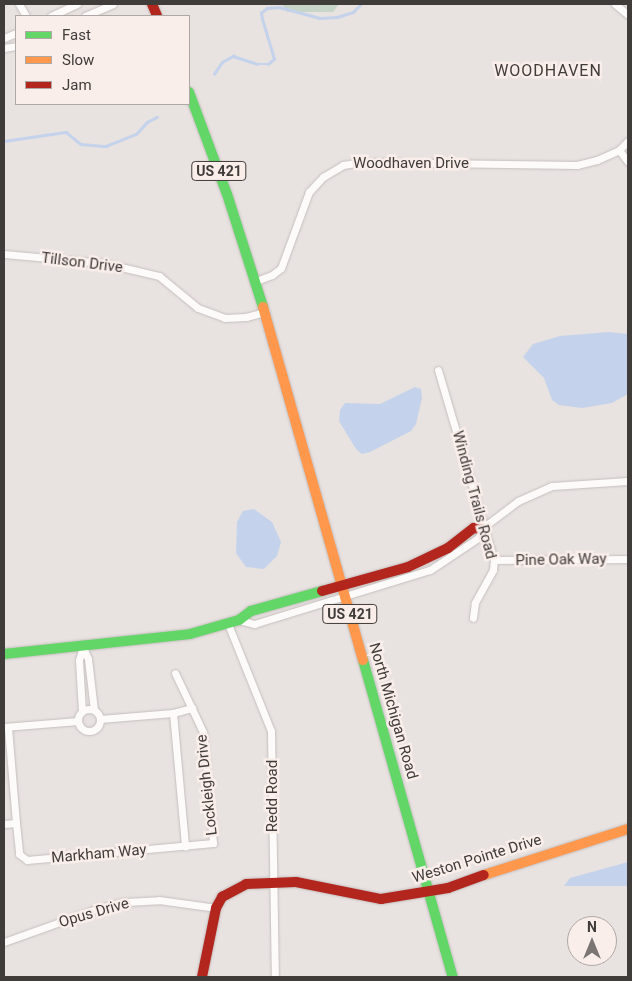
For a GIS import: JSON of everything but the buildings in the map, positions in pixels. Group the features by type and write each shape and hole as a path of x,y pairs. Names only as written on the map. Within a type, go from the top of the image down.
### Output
{"street":[{"path":"19,4 25,15"},
{"path":"53,15 77,4"},
{"path":"87,15 113,4"},
{"path":"615,4 628,14"},
{"name":"North Michigan Road","path":"190,95 256,281 453,977"},
{"name":"Woodhaven Drive","path":"256,281 272,276 281,268 306,197 323,177 343,165 363,162 564,166 597,160 619,150 628,142"},
{"path":"619,150 628,162"},
{"name":"Tillson Drive","path":"4,254 104,262 159,276 198,308 225,318 246,317 265,312"},
{"name":"Winding Trails Road","path":"438,370 494,560 493,570 474,603 473,618"},
{"path":"240,620 254,624 346,598 430,570 478,538 484,527 518,501 552,486 628,481"},
{"path":"4,654 165,639 228,624 240,620 251,611 408,567 448,548 474,528 484,527"},
{"name":"Pine Oak Way","path":"494,560 628,559"},
{"name":"Redd Road","path":"228,624 272,731 275,977"},
{"path":"82,647 88,659 94,710 100,719"},
{"path":"78,720 82,711 79,660 82,647"},
{"name":"Lockleigh Drive","path":"176,673 203,732 213,844"},
{"path":"100,719 173,713 192,708"},
{"path":"82,711 94,710"},
{"name":"Lockleigh Drive","path":"173,713 185,846"},
{"path":"78,720 83,730 90,732 96,729 100,719"},
{"path":"6,727 78,720"},
{"name":"Markham Way","path":"6,727 19,854 27,860 213,844"},
{"path":"4,824 16,823"},
{"name":"Weston Pointe Drive","path":"216,908 222,897 246,884 274,882 316,885 381,899 428,892 628,829"},
{"name":"Opus Drive","path":"4,942 96,909 125,902 159,900 216,908"},
{"path":"202,977 216,908"}],"shaded area":[{"path":"282,4 339,4 333,12 287,12"}],"water":[{"path":"609,332 628,334 628,394 612,403 582,408 559,405 552,400 544,378 523,357 533,344 560,336"},
{"path":"415,387 421,389 422,398 416,424 411,431 370,452 362,454 356,449 339,421 340,410 345,403 380,404"},
{"path":"254,509 272,522 281,542 277,556 264,569 246,567 236,553 237,522 243,511"},
{"path":"628,862 628,886 564,886 570,878"}],"waterway":[{"path":"214,74 222,62 233,56 257,64 268,64 274,59 261,13 267,8 279,7 320,18 337,17 353,12 361,4"},
{"path":"4,141 66,132 81,144 106,146 136,134 147,122 157,117"}],"traffic: fast":[{"path":"190,95 227,194 263,307"},
{"path":"4,654 190,634 239,620 251,611 322,591"},
{"path":"363,660 453,977"}],"traffic: slow":[{"path":"263,307 363,660"},
{"path":"484,875 628,829"}],"traffic: jam":[{"path":"152,4 157,15"},
{"path":"322,591 408,567 448,548 474,528 482,529"},
{"path":"202,977 216,908 222,897 246,884 296,882 381,899 448,888 484,875"}],"district":[{"name":"WOODHAVEN","path":"548,71"}]}
